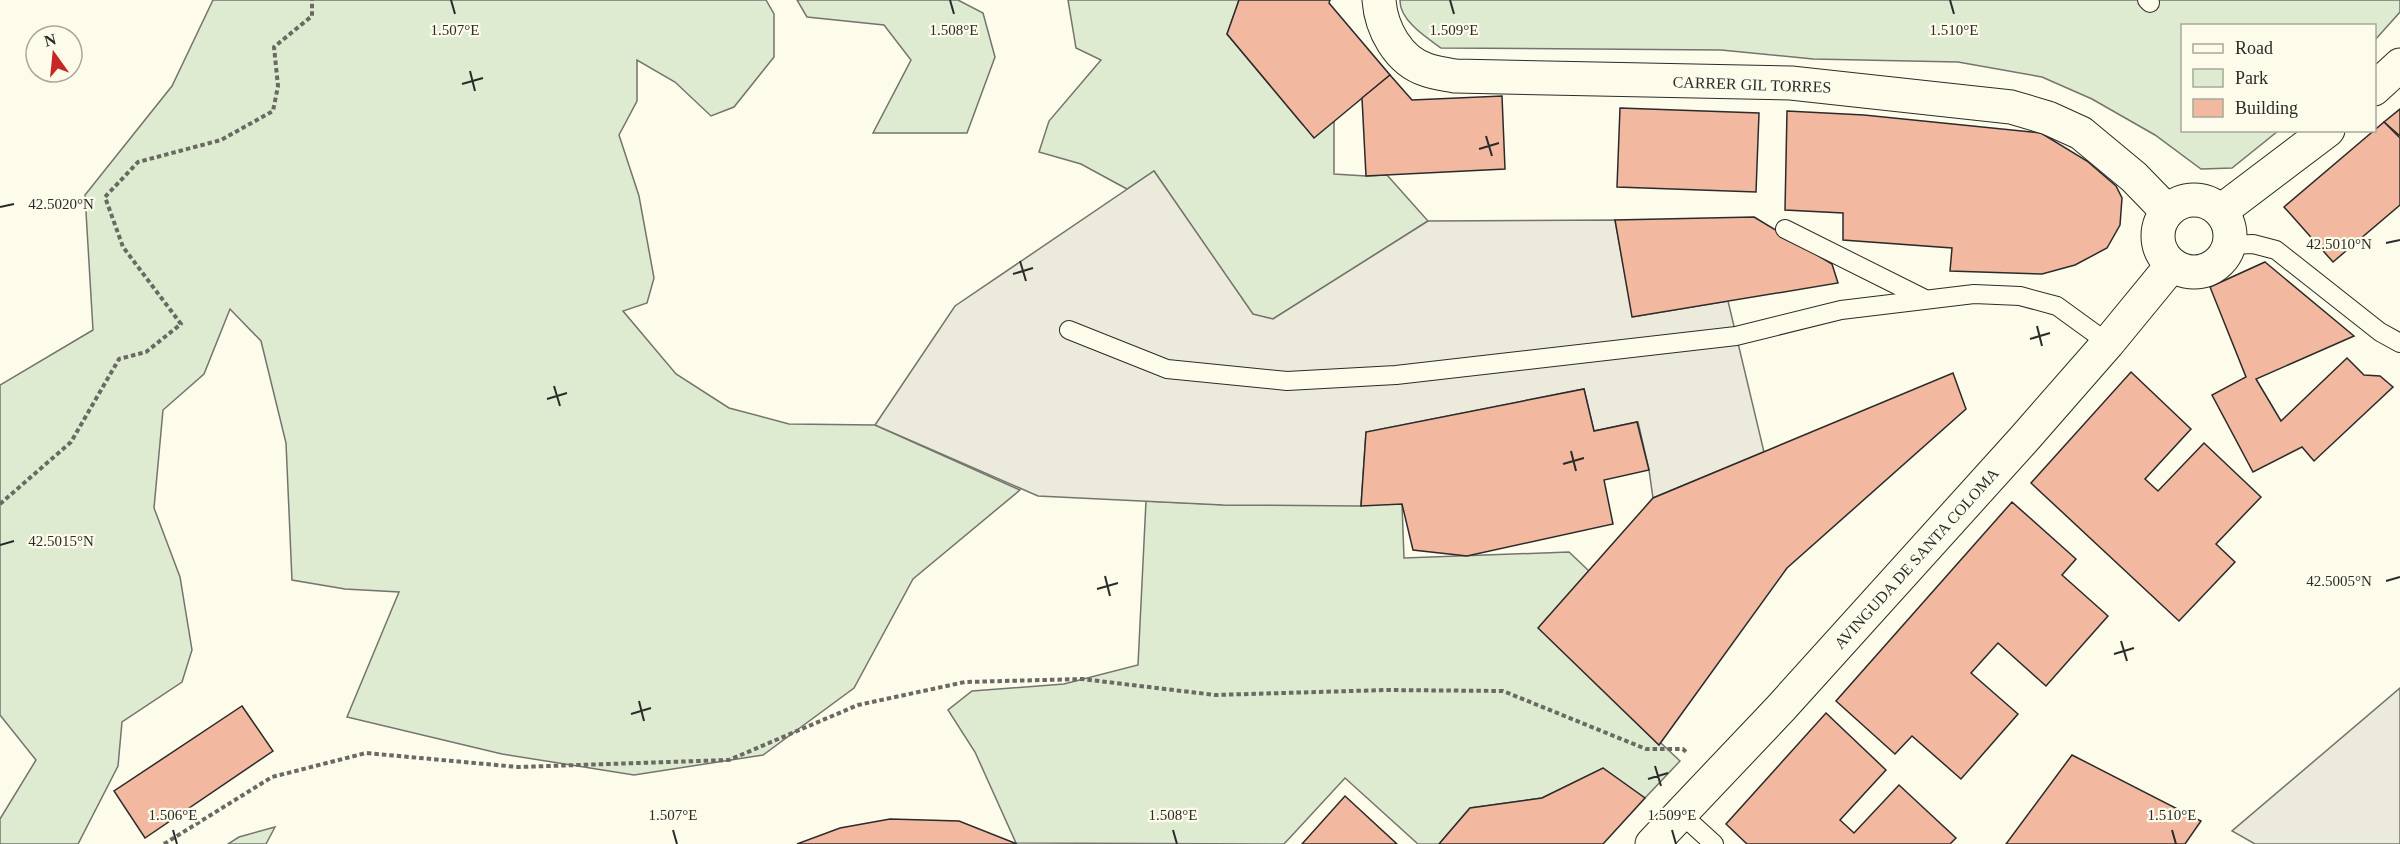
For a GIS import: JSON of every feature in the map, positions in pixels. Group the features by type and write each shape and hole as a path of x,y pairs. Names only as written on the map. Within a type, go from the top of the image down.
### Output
{"main road":[{"name":"CARRER GIL TORRES","path":"1379,0 1383,24 1392,42 1425,70 1455,76 1791,82 2011,107 2048,118 2081,133 2134,177 2167,212"},
{"path":"2376,87 2400,65"},
{"path":"2221,211 2325,132"},
{"path":"2200,200 2212,204 2221,211 2228,221 2231,233 2230,244 2225,256 2217,265 2206,271 2194,273 2182,271 2172,265 2164,256 2159,245 2158,233 2167,212 2177,204 2200,200"},
{"name":"AVINGUDA DE SANTA COLOMA","path":"1652,844 1780,709 2017,447 2108,343 2172,265"}],"lane":[{"path":"1785,230 1923,298"},
{"path":"2230,244 2253,244 2276,250 2380,332 2400,343"},
{"path":"1069,330 1167,369 1287,381 1396,375 1736,336 1840,310 1923,298 1974,294 2020,296 2057,306 2108,343"},
{"path":"1680,813 1714,844"}],"path":[{"path":"0,504 71,442 119,359 146,352 181,324 123,247 105,198 138,162 221,140 273,111 278,86 274,47 312,16 312,0"},
{"path":"164,844 272,777 366,753 518,767 729,760 858,705 965,682 1082,679 1215,695 1386,690 1503,691 1646,749 1683,749 1713,778"}],"green space":[{"path":"213,0 766,0 774,14 774,57 734,107 711,116 675,82 637,60 637,101 619,135 639,196 654,278 647,303 623,311 676,374 729,408 789,424 875,425 1020,490 913,579 854,688 763,755 634,775 502,754 347,717 399,592 345,589 292,580 286,443 261,341 230,309 204,374 163,410 154,508 180,577 192,650 182,682 122,722 118,766 78,844 0,844 0,819 36,760 0,715 0,385 93,330 85,195 172,86"},
{"path":"797,0 958,0 983,13 995,57 967,133 873,133 911,60 884,25 807,17"},
{"path":"1068,0 1239,0 1227,34 1303,125 1334,122 1334,174 1387,175 1428,221 1273,319 1253,315 1154,171 1127,189 1081,164 1039,152 1049,121 1101,60 1076,48"},
{"path":"1400,0 2400,0 2400,12 2376,39 2376,24 2181,24 2181,132 2277,132 2232,168 2201,169 2155,135 2092,99 2042,77 1958,62 1813,59 1721,50 1441,48 1409,21 1401,7"},
{"path":"1146,501 1230,505 1402,504 1404,558 1569,552 1589,571 1539,628 1680,761 1645,798 1603,768 1542,798 1470,808 1439,844 1418,844 1345,778 1284,844 1016,843 975,752 948,710 972,691 1064,684 1138,665"},
{"path":"275,827 266,844 228,844 239,837"}],"shaded area":[{"path":"1154,171 1253,314 1273,319 1428,221 1615,220 1633,317 1728,301 1764,452 1653,498 1638,422 1594,431 1584,389 1366,432 1361,506 1223,505 1038,496 875,425 955,306"},
{"path":"2400,688 2400,844 2255,844 2232,831"}],"building":[{"path":"1239,0 1330,0 1329,3 1390,75 1314,138 1227,34"},
{"path":"1390,75 1412,100 1502,96 1505,169 1366,176 1362,98"},
{"path":"1620,108 1759,113 1756,192 1617,187"},
{"path":"2400,109 2400,136 2384,122"},
{"path":"1787,111 1864,115 2041,133 2087,161 2116,186 2122,198 2120,225 2107,248 2075,265 2042,274 1950,271 1952,248 1843,240 1843,213 1785,210"},
{"path":"2384,122 2400,138 2400,205 2333,262 2284,207 2372,132 2376,132 2376,129"},
{"path":"1754,217 1832,264 1838,283 1632,317 1615,220"},
{"path":"2265,262 2354,336 2256,379 2281,421 2347,358 2364,375 2380,376 2393,387 2314,461 2302,447 2253,472 2212,395 2246,377 2210,287"},
{"path":"2131,372 2191,429 2145,479 2158,491 2204,443 2261,497 2216,544 2235,562 2179,621 2031,483"},
{"path":"1953,373 1966,409 1787,568 1659,745 1538,628 1653,498"},
{"path":"1584,389 1594,431 1637,422 1649,470 1604,480 1613,524 1467,556 1413,550 1402,504 1361,506 1366,432"},
{"path":"2012,502 2076,559 2062,575 2108,616 2046,686 1998,643 1971,673 2018,714 1961,779 1912,736 1895,754 1836,701"},
{"path":"242,706 273,751 145,838 114,791"},
{"path":"1826,713 1886,770 1840,820 1854,833 1899,785 1956,838 1950,844 1747,844 1726,824"},
{"path":"2072,755 2201,821 2185,844 2006,844"},
{"path":"1603,768 1645,798 1603,844 1439,844 1470,808 1542,798"},
{"path":"1345,796 1397,844 1302,844"},
{"path":"890,819 959,821 1017,844 797,844 840,828"}]}
